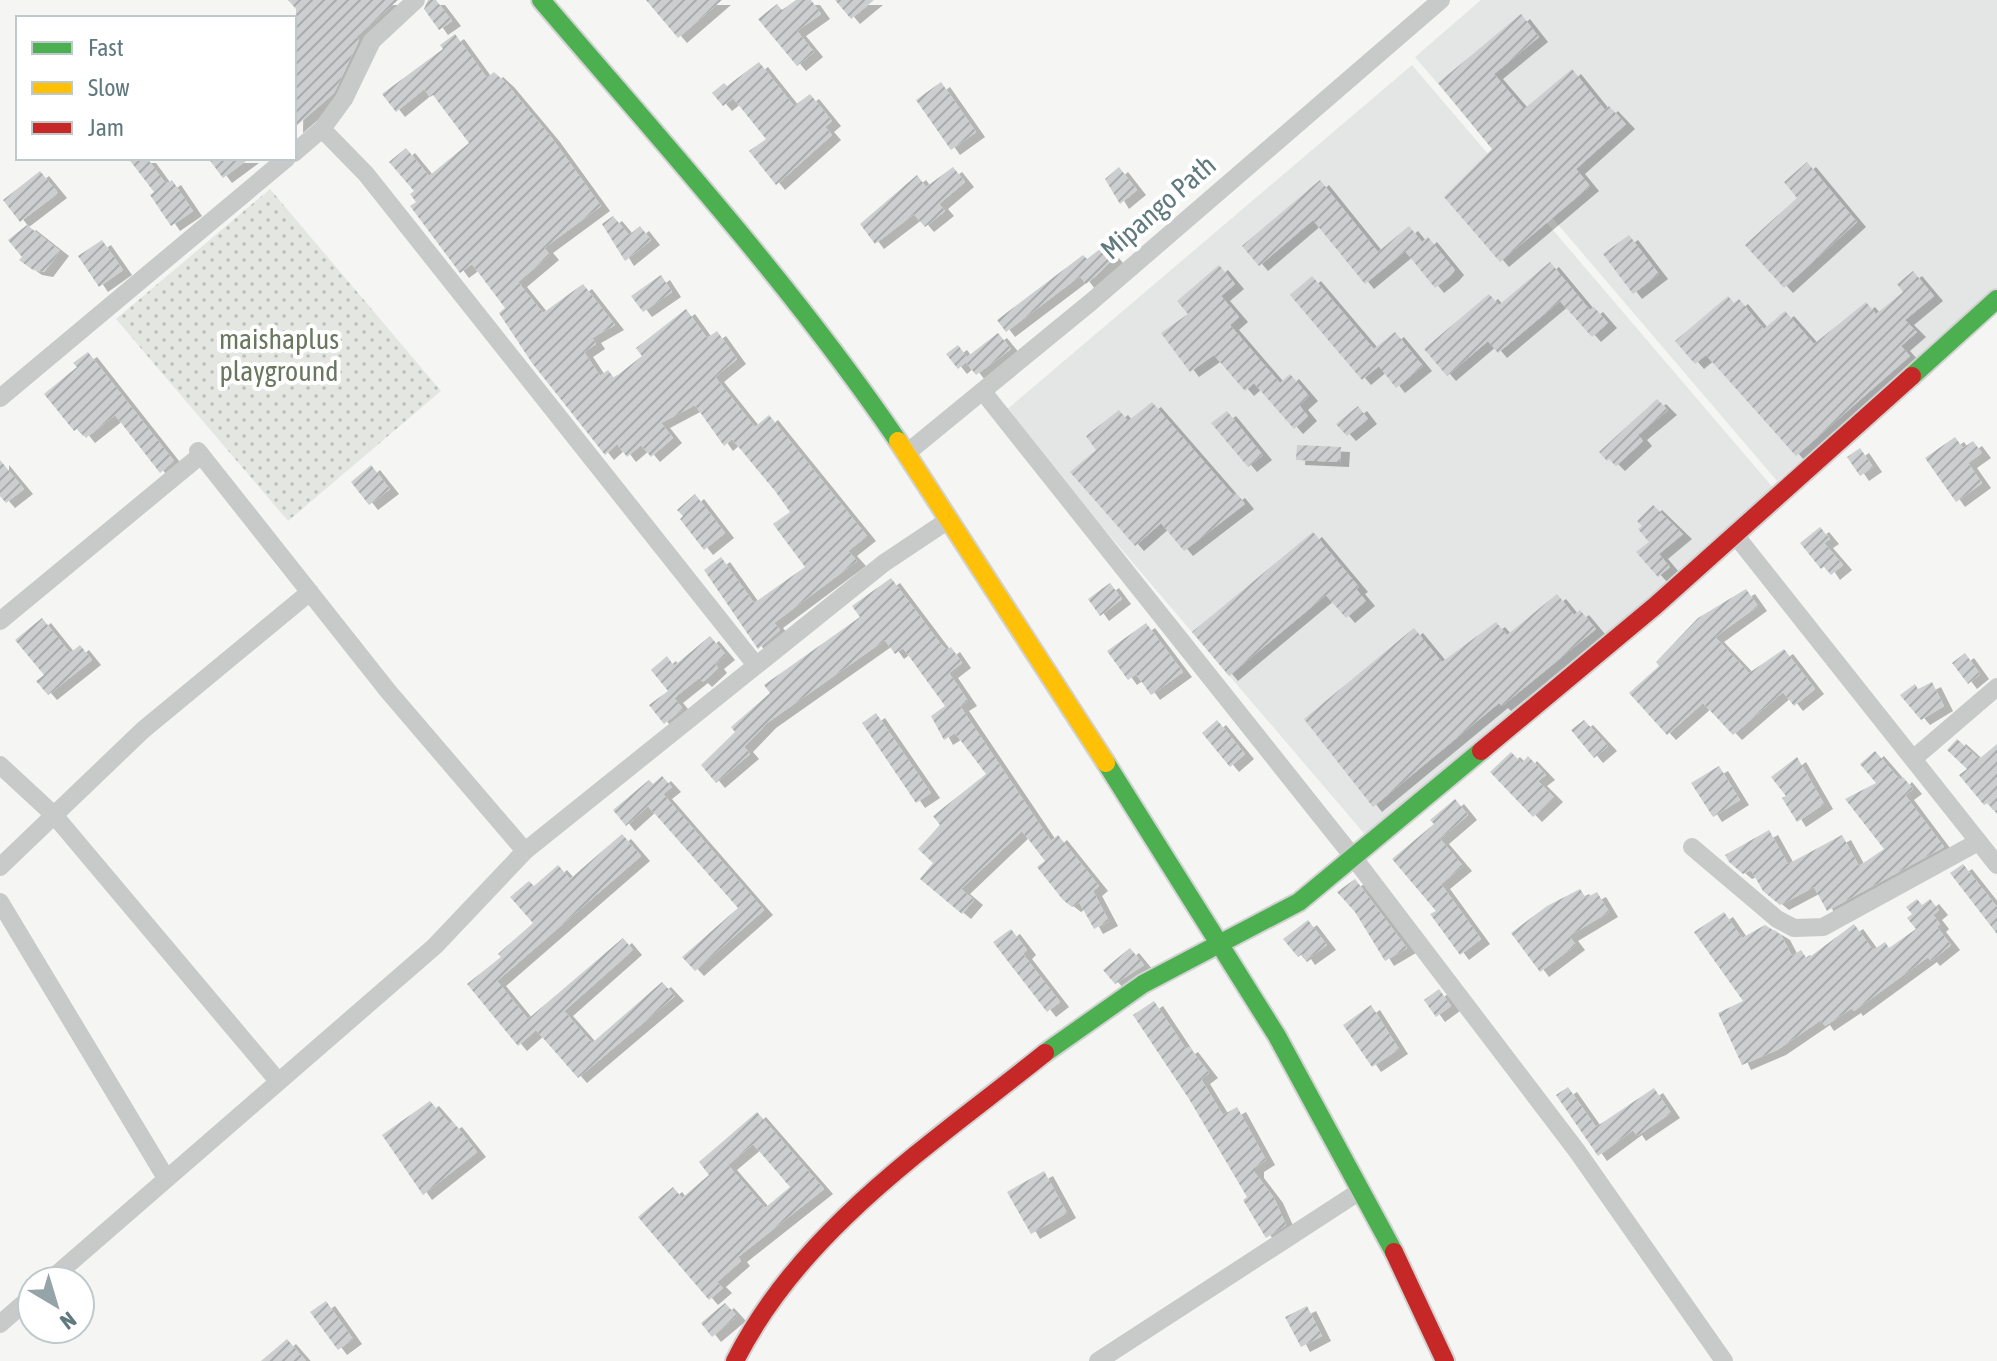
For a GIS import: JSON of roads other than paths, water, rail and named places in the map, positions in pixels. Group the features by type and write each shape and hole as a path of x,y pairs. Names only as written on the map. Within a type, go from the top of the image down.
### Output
{"main road":[{"path":"541,0 836,353 908,452 947,521 1223,944 1301,1077 1389,1241 1445,1361"},
{"path":"735,1361 745,1341 807,1256 864,1198 1069,1033 1143,984 1299,902 1736,536 1997,299"}],"street":[{"path":"296,151 322,129 350,89 372,41 416,0"},
{"name":"Mipango Path","path":"908,452 984,393 1441,0"},
{"path":"322,129 366,174 755,664"},
{"path":"0,398 285,160"},
{"path":"984,393 1354,858 1577,1151 1724,1361"},
{"path":"0,621 200,453 388,691 525,851"},
{"path":"67,1265 435,946 525,851 884,563 947,521"},
{"path":"1736,536 1997,865"},
{"path":"0,867 143,730 310,592"},
{"path":"1913,759 1997,687"},
{"path":"0,765 54,815 278,1081"},
{"path":"1692,847 1777,919 1805,930 1823,927 1978,842"},
{"path":"0,902 166,1178"},
{"path":"1098,1361 1360,1191"},
{"path":"0,1324 16,1310"}],"park label":[{"name":"maishaplus playground","path":"279,355"}]}
